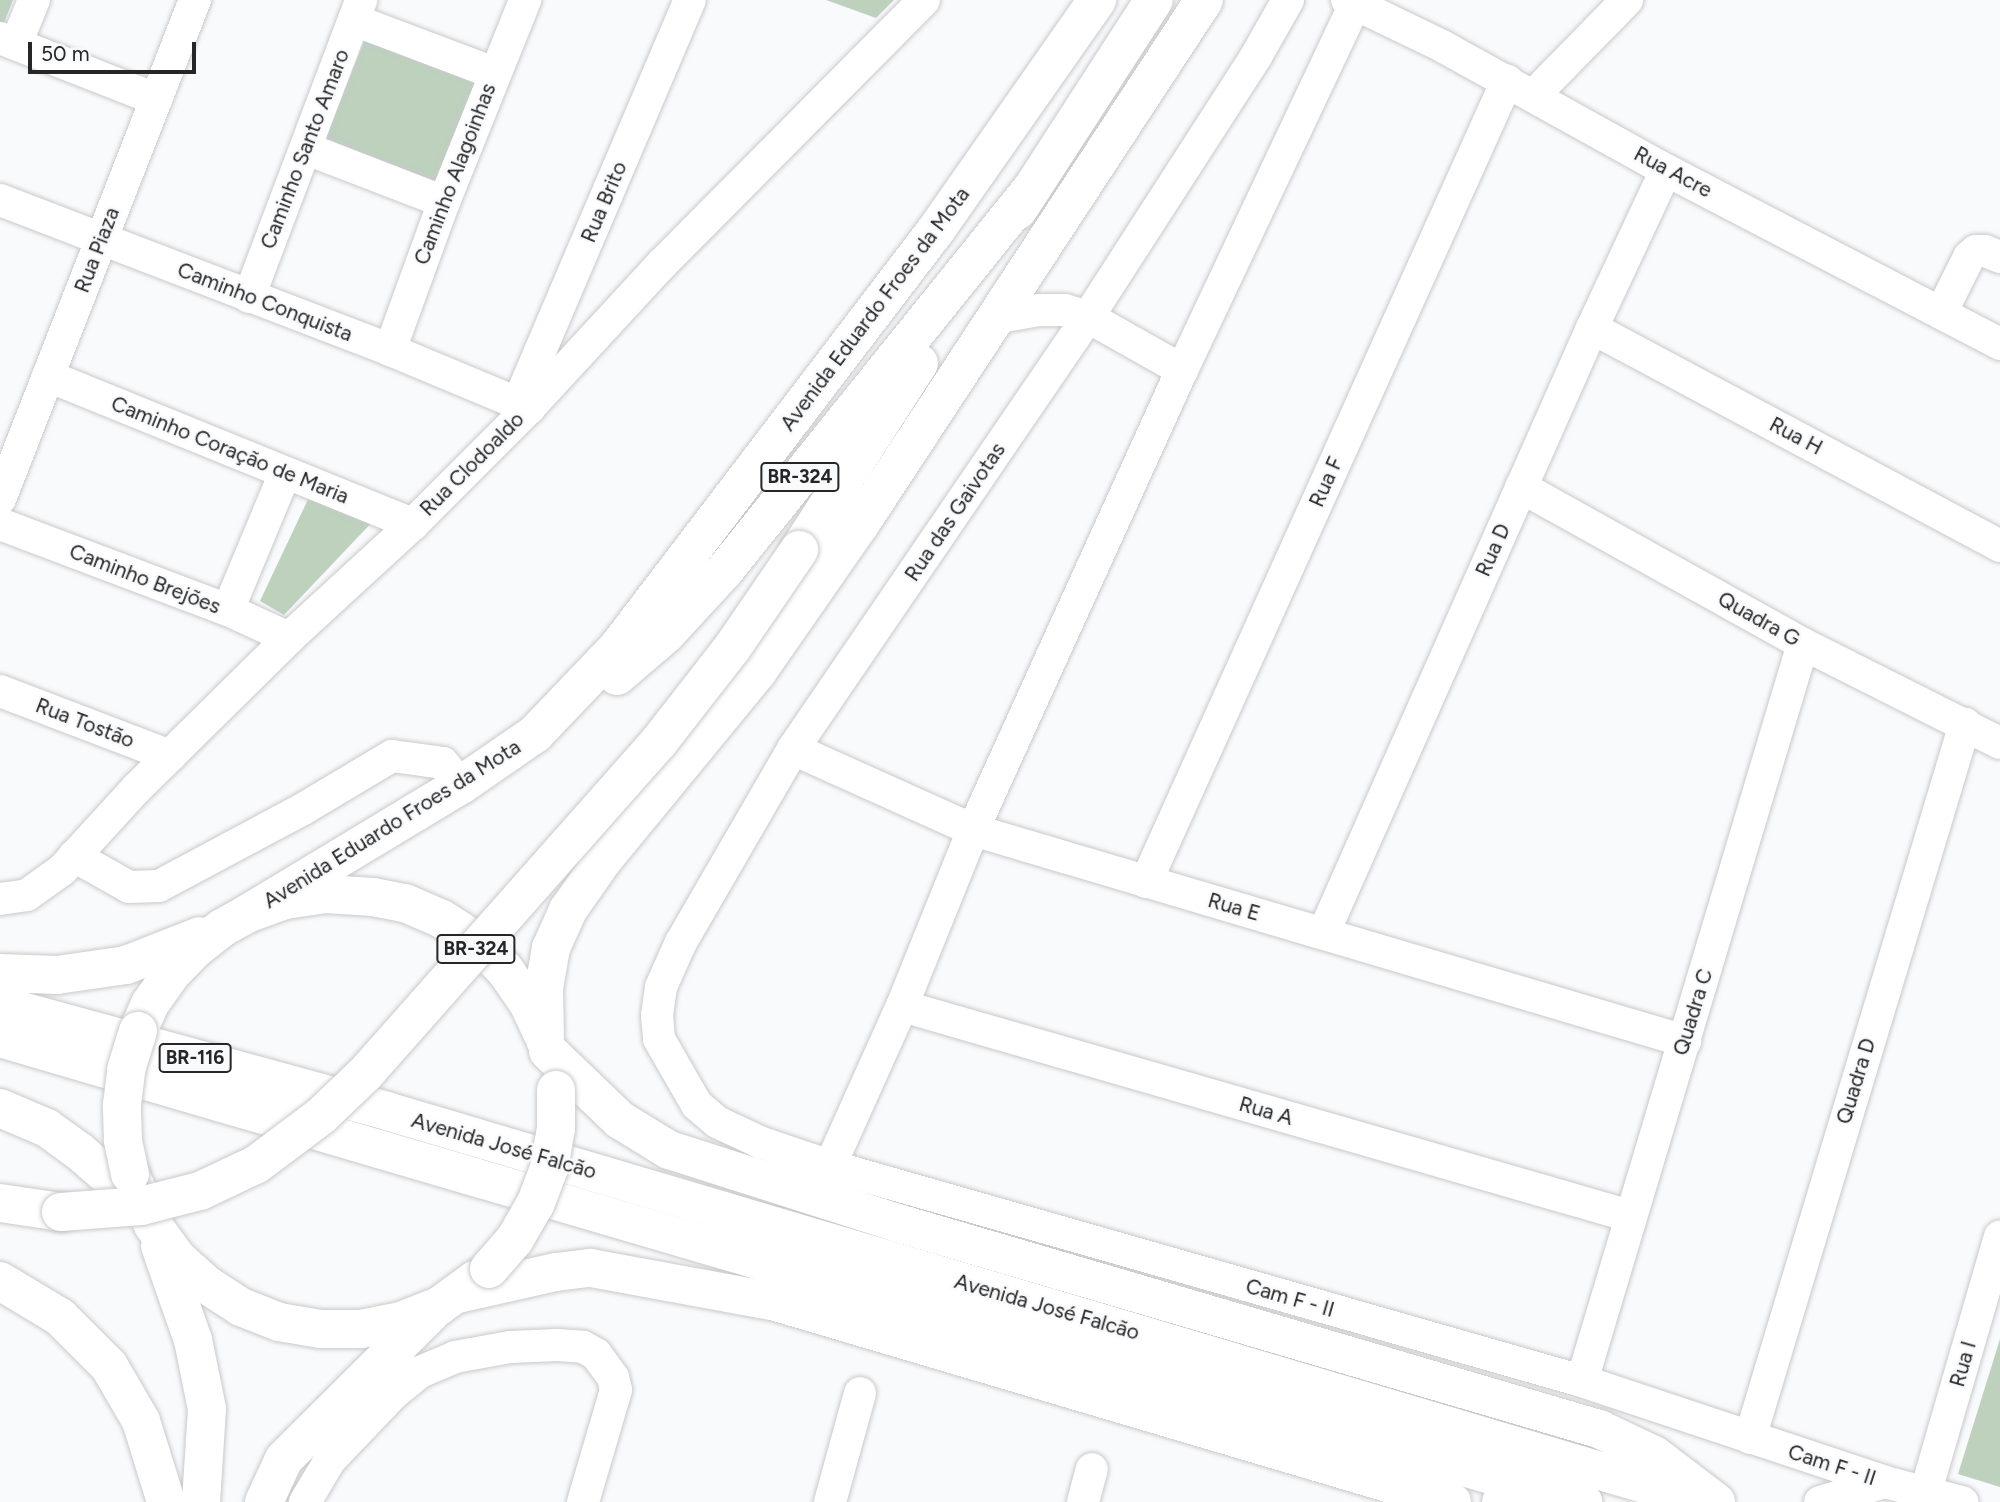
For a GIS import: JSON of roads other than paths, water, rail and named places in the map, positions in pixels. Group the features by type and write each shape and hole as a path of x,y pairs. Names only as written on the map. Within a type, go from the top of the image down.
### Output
{"main road":[{"name":"BR-324","path":"0,1203 24,1209 80,1213 141,1206 200,1191 257,1164 321,1116 365,1074 658,743 732,648 799,550 1154,0"},
{"name":"Avenida Eduardo Froes da Mota","path":"264,1502 284,1459 448,1300 489,1269 515,1240 535,1205 549,1168 556,1129 556,1090 547,1045 544,988 551,948 568,910 603,860 758,671 861,523 1204,0"},
{"name":"Avenida Eduardo Froes da Mota","path":"201,1502 207,1409 201,1374 193,1340 142,1202 123,1140 122,1105 126,1070 138,1031 160,990 194,950 234,921 461,785 535,734 618,648 936,230 1085,6"},
{"name":"BR-324","path":"535,734 625,669 666,634 725,570 1032,188"},
{"name":"Avenida Eduardo Froes da Mota","path":"234,921 285,900 325,894 373,897 405,903 442,919 476,941 513,981 528,1003 547,1045"},
{"path":"0,973 57,975 127,965 234,921"},
{"name":"Avenida José Falcão","path":"0,1004 390,1112 1705,1502"},
{"name":"Avenida José Falcão","path":"0,1038 1583,1502"},
{"path":"547,1045 620,1120 669,1150 898,1223 1599,1429 1654,1455 1716,1502"},
{"path":"0,1108 47,1128 142,1202"},
{"name":"Avenida Eduardo Froes da Mota","path":"142,1202 177,1258 207,1285 241,1307 279,1322 320,1329 360,1329 401,1321 448,1300"},
{"path":"448,1300 556,1272 591,1268 776,1303 1452,1502"},
{"path":"0,1281 60,1317 109,1366 141,1421 166,1502"},
{"path":"1501,1502 1543,1491"}],"street":[{"path":"34,0 8,41 156,99"},
{"name":"Rua Piaza","path":"0,499 195,0"},
{"name":"Caminho Alagoinhas","path":"390,350 444,202 525,0"},
{"name":"Rua Brito","path":"524,405 690,0"},
{"name":"Rua Clodoaldo","path":"0,899 27,895 62,870 170,756 289,638 413,524 524,405 924,0"},
{"name":"Rua das Gaivotas","path":"659,1039 657,1015 661,987 681,942 793,749 1088,317 1255,58 1288,0"},
{"path":"1521,88 1627,0"},
{"path":"830,1166 902,1006 973,830 1351,2"},
{"name":"Rua Acre","path":"1351,2 1521,88 1667,170 2000,344"},
{"path":"357,10 494,73"},
{"name":"Caminho Santo Amaro","path":"249,297 307,149 357,10"},
{"name":"Rua F","path":"1146,882 1521,88"},
{"path":"307,149 444,202"},
{"name":"Rua D","path":"1324,932 1592,328 1667,170"},
{"name":"Caminho Conquista","path":"0,200 390,350 524,405"},
{"path":"1941,313 1969,257 1976,251 2000,257"},
{"path":"994,318 1053,309 1088,317 1182,370"},
{"name":"Rua H","path":"1592,328 2000,546"},
{"name":"Caminho Coração de Maria","path":"48,376 413,524"},
{"path":"228,610 285,473"},
{"name":"Quadra G","path":"1521,487 1803,643 2000,743"},
{"name":"Caminho Brejões","path":"0,524 228,610 289,638"},
{"name":"Quadra C","path":"1582,1381 1803,643"},
{"name":"Rua Tostão","path":"0,691 170,756"},
{"name":"Quadra D","path":"1750,1438 1965,724"},
{"name":"Rua E","path":"793,749 973,830 1685,1041"},
{"path":"74,856 129,887 159,886 303,809 392,756 443,763 461,785"},
{"name":"Rua A","path":"902,1006 1630,1216"},
{"name":"Cam F - II","path":"659,1039 697,1105 717,1122 762,1143 830,1166 1582,1381 1932,1497 1962,1502"},
{"name":"Rua I","path":"1932,1497 1991,1305 2000,1237"},
{"path":"305,1502 330,1460 394,1393 420,1373 455,1357 510,1347 557,1345 583,1348 596,1354 613,1377 616,1390 583,1502"},
{"path":"830,1502 860,1393"},
{"path":"1083,1502 1092,1469"},
{"path":"1820,1502 1885,1482"}]}
